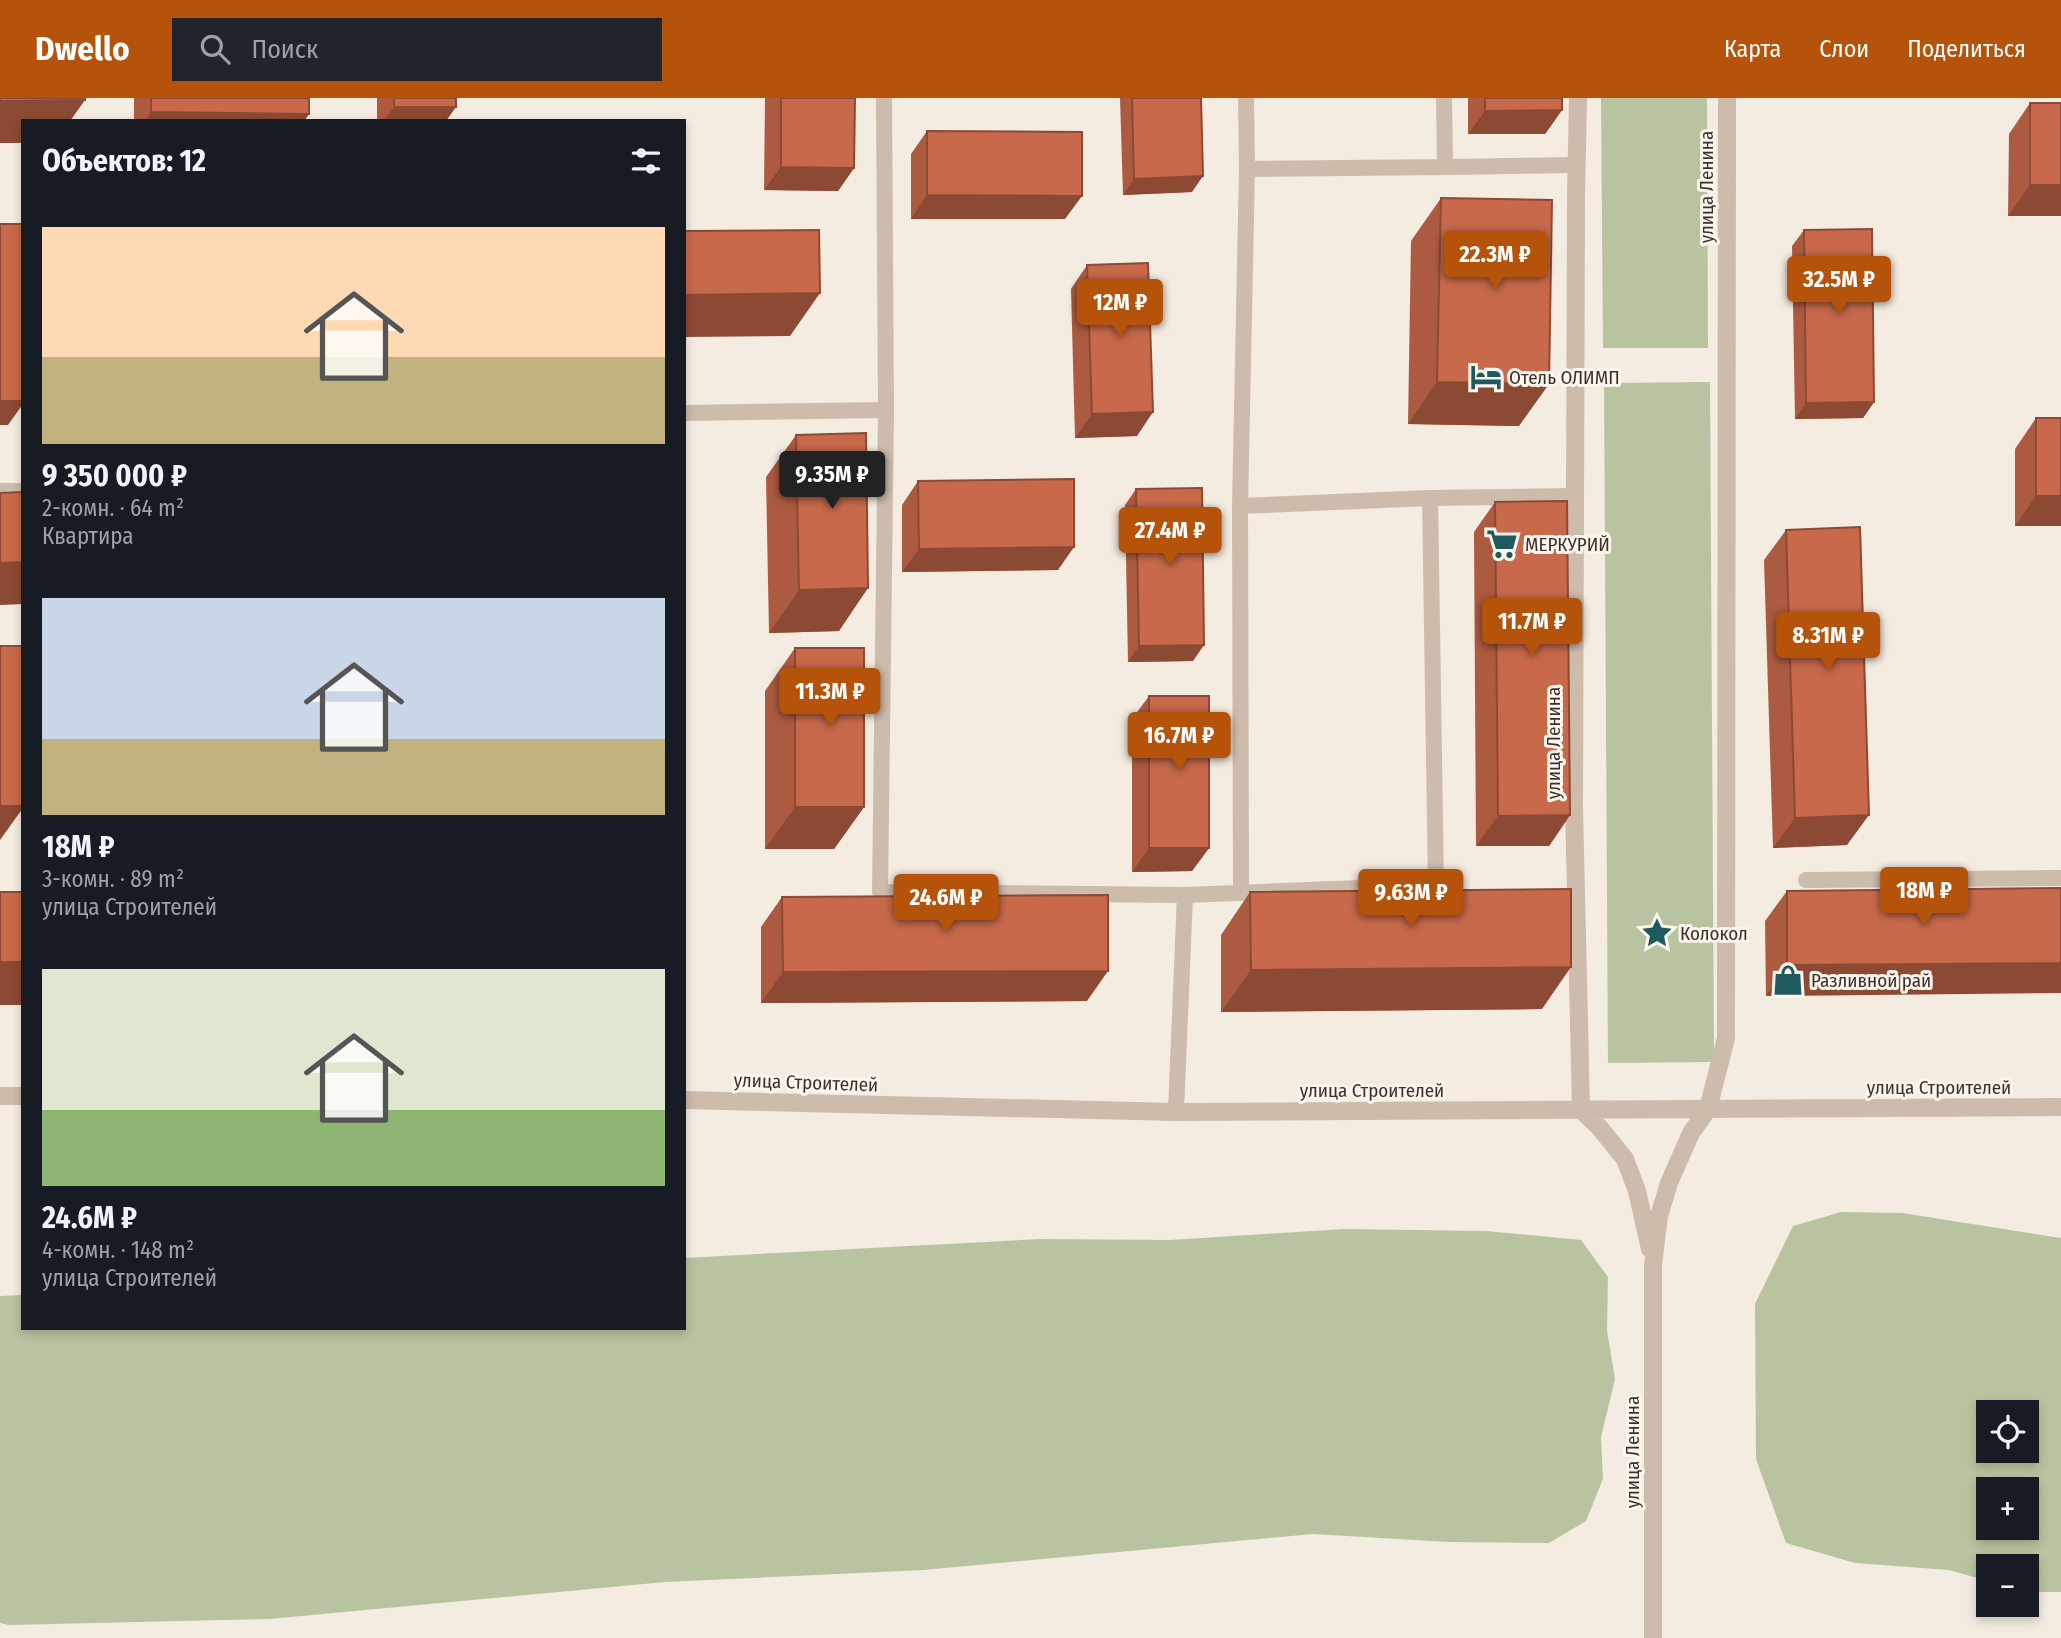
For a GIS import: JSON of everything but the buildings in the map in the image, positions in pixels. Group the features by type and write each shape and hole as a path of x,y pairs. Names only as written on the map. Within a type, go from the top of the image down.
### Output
{"street":[{"name":"улица Ленина","path":"1578,98 1574,806 1581,1110"},
{"name":"улица Ленина","path":"1653,1638 1653,1265 1660,1216 1669,1182 1691,1133 1708,1109 1726,1038 1727,98"},
{"path":"0,1096 21,1096"},
{"name":"улица Строителей","path":"686,1100 1176,1112 2061,1107"},
{"path":"1581,1110 1625,1159 1637,1191 1653,1265"}],"lane":[{"path":"884,98 886,410 880,892 1185,895 1436,885 1430,498"},
{"path":"1241,893 1240,506 1247,169 1245,98"},
{"path":"1444,98 1445,167"},
{"path":"1247,169 1577,165"},
{"path":"686,413 886,410"},
{"path":"0,491 21,491"},
{"path":"1240,506 1430,498 1574,496"},
{"path":"1806,880 2061,878"},
{"path":"1176,1112 1185,895"}],"green space":[{"path":"1601,98 1707,98 1708,348 1603,348"},
{"path":"1710,382 1714,1062 1608,1063 1604,383"},
{"path":"1841,1212 1902,1213 2061,1238 2061,1592 2039,1592 2039,1554 1976,1554 1976,1578 1949,1570 1855,1563 1786,1543 1756,1459 1755,1304 1793,1226"},
{"path":"1344,1229 1486,1231 1581,1240 1608,1277 1607,1331 1615,1379 1601,1437 1603,1479 1586,1521 1549,1543 1448,1542 1313,1534 923,1570 665,1582 269,1619 9,1625 0,1623 0,1296 21,1295 21,1330 686,1330 686,1258 1041,1239 1170,1240"}],"place":[{"name":"Отель ОЛИМП","path":"1486,377"},
{"name":"МЕРКУРИЙ","path":"1502,544"},
{"name":"Колокол","path":"1657,933"},
{"name":"Разливной рай","path":"1788,980"}]}
